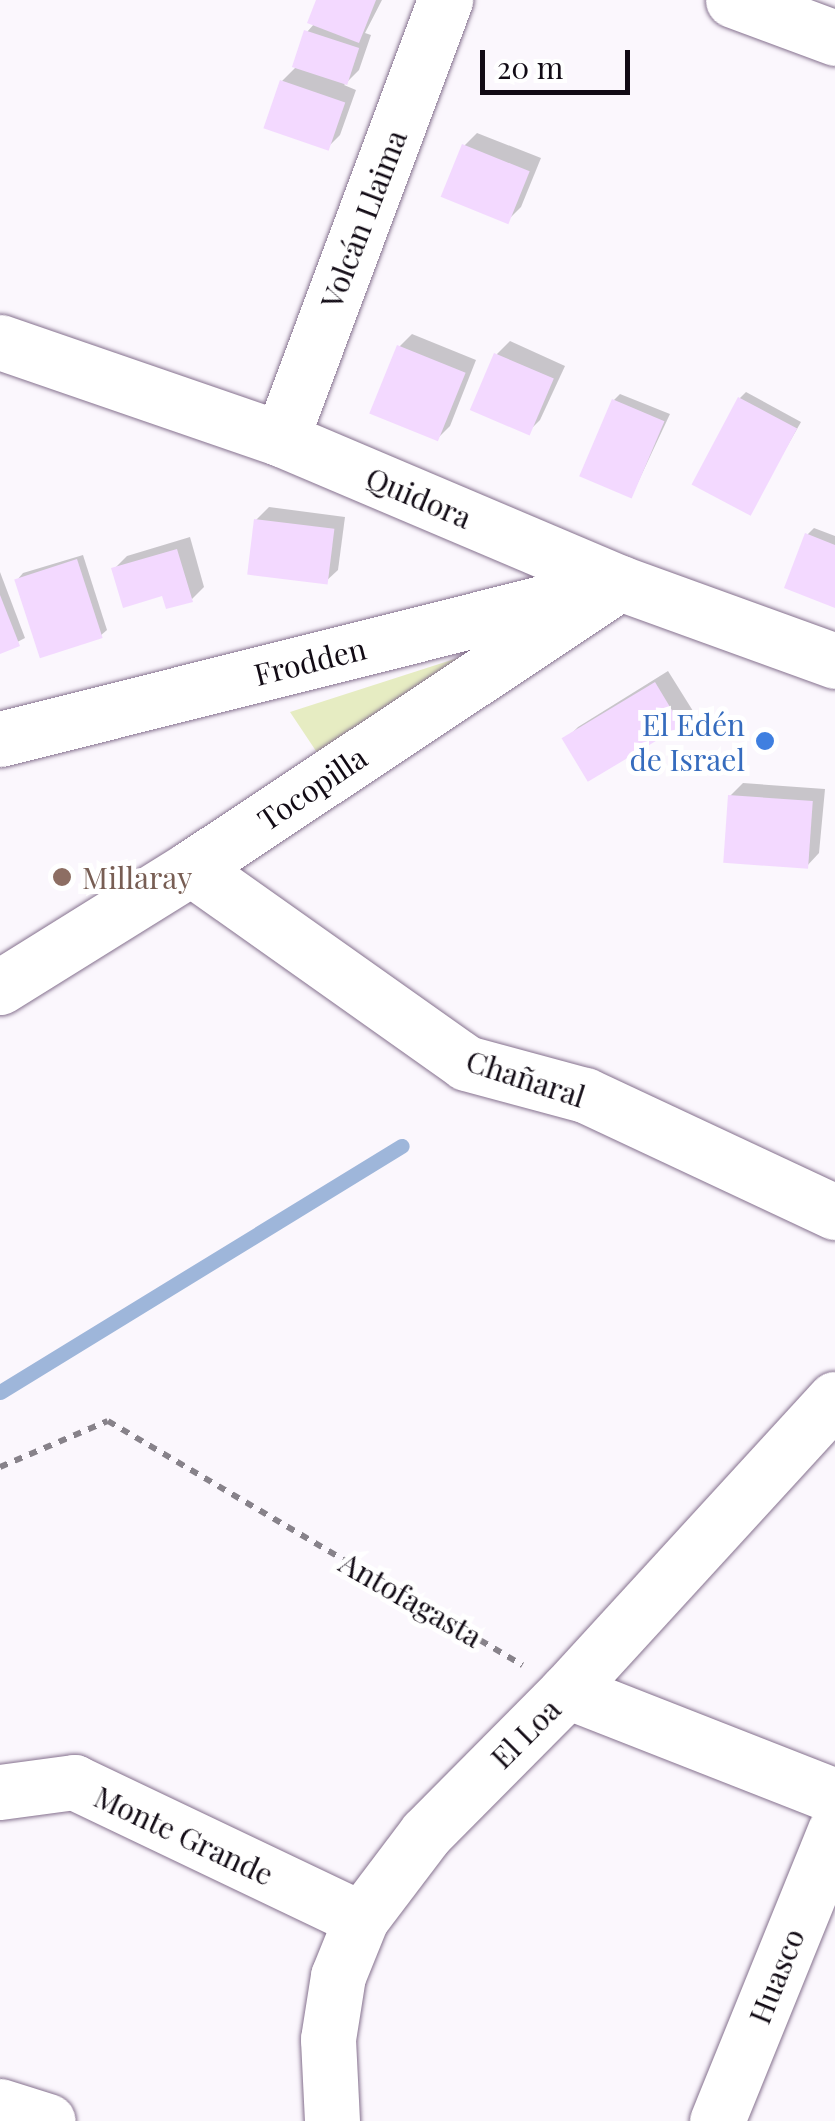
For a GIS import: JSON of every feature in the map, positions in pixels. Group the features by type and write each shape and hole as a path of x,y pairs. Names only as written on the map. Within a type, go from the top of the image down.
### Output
{"street":[{"name":"Volcán Llaima","path":"281,439 445,0"},
{"path":"733,0 835,38"},
{"name":"Quidora","path":"0,342 281,439 620,583 835,661"},
{"name":"Frodden","path":"0,739 620,583"},
{"name":"Tocopilla","path":"0,987 191,868 620,583"},
{"name":"Chañaral","path":"191,868 466,1063 585,1095 835,1212"},
{"name":"El Loa","path":"332,2121 328,2039 338,1976 361,1919 426,1832 567,1691 835,1399"},
{"path":"567,1691 835,1796"},
{"name":"Monte Grande","path":"0,1792 74,1782 361,1919"},
{"name":"Huasco","path":"717,2121 835,1830"},
{"path":"0,2106 48,2121"}],"path":[{"name":"Antofagasta","path":"0,1467 108,1421 567,1691"}],"green space":[{"path":"495,646 318,754 290,712"}],"building":[{"path":"316,0 376,0 359,43 307,23"},
{"path":"304,30 359,48 347,85 292,67"},
{"path":"280,80 345,102 329,151 263,128"},
{"path":"462,144 530,171 508,224 441,197"},
{"path":"397,345 466,373 438,441 369,414"},
{"path":"494,353 554,378 530,435 470,410"},
{"path":"738,397 797,428 751,516 692,484"},
{"path":"612,399 664,421 632,499 579,476"},
{"path":"254,519 334,529 328,584 247,575"},
{"path":"805,533 835,545 835,608 784,588"},
{"path":"177,549 193,602 166,609 162,596 123,608 111,568"},
{"path":"77,559 103,638 40,658 14,579"},
{"path":"0,595 20,646 0,654"},
{"path":"655,682 681,726 588,782 562,738"},
{"path":"728,795 813,801 808,869 723,863"}],"waterway":[{"path":"0,1392 402,1146"}],"place":[{"name":"El Edén de Israel","path":"765,741"},
{"name":"Millaray","path":"62,877"}]}
